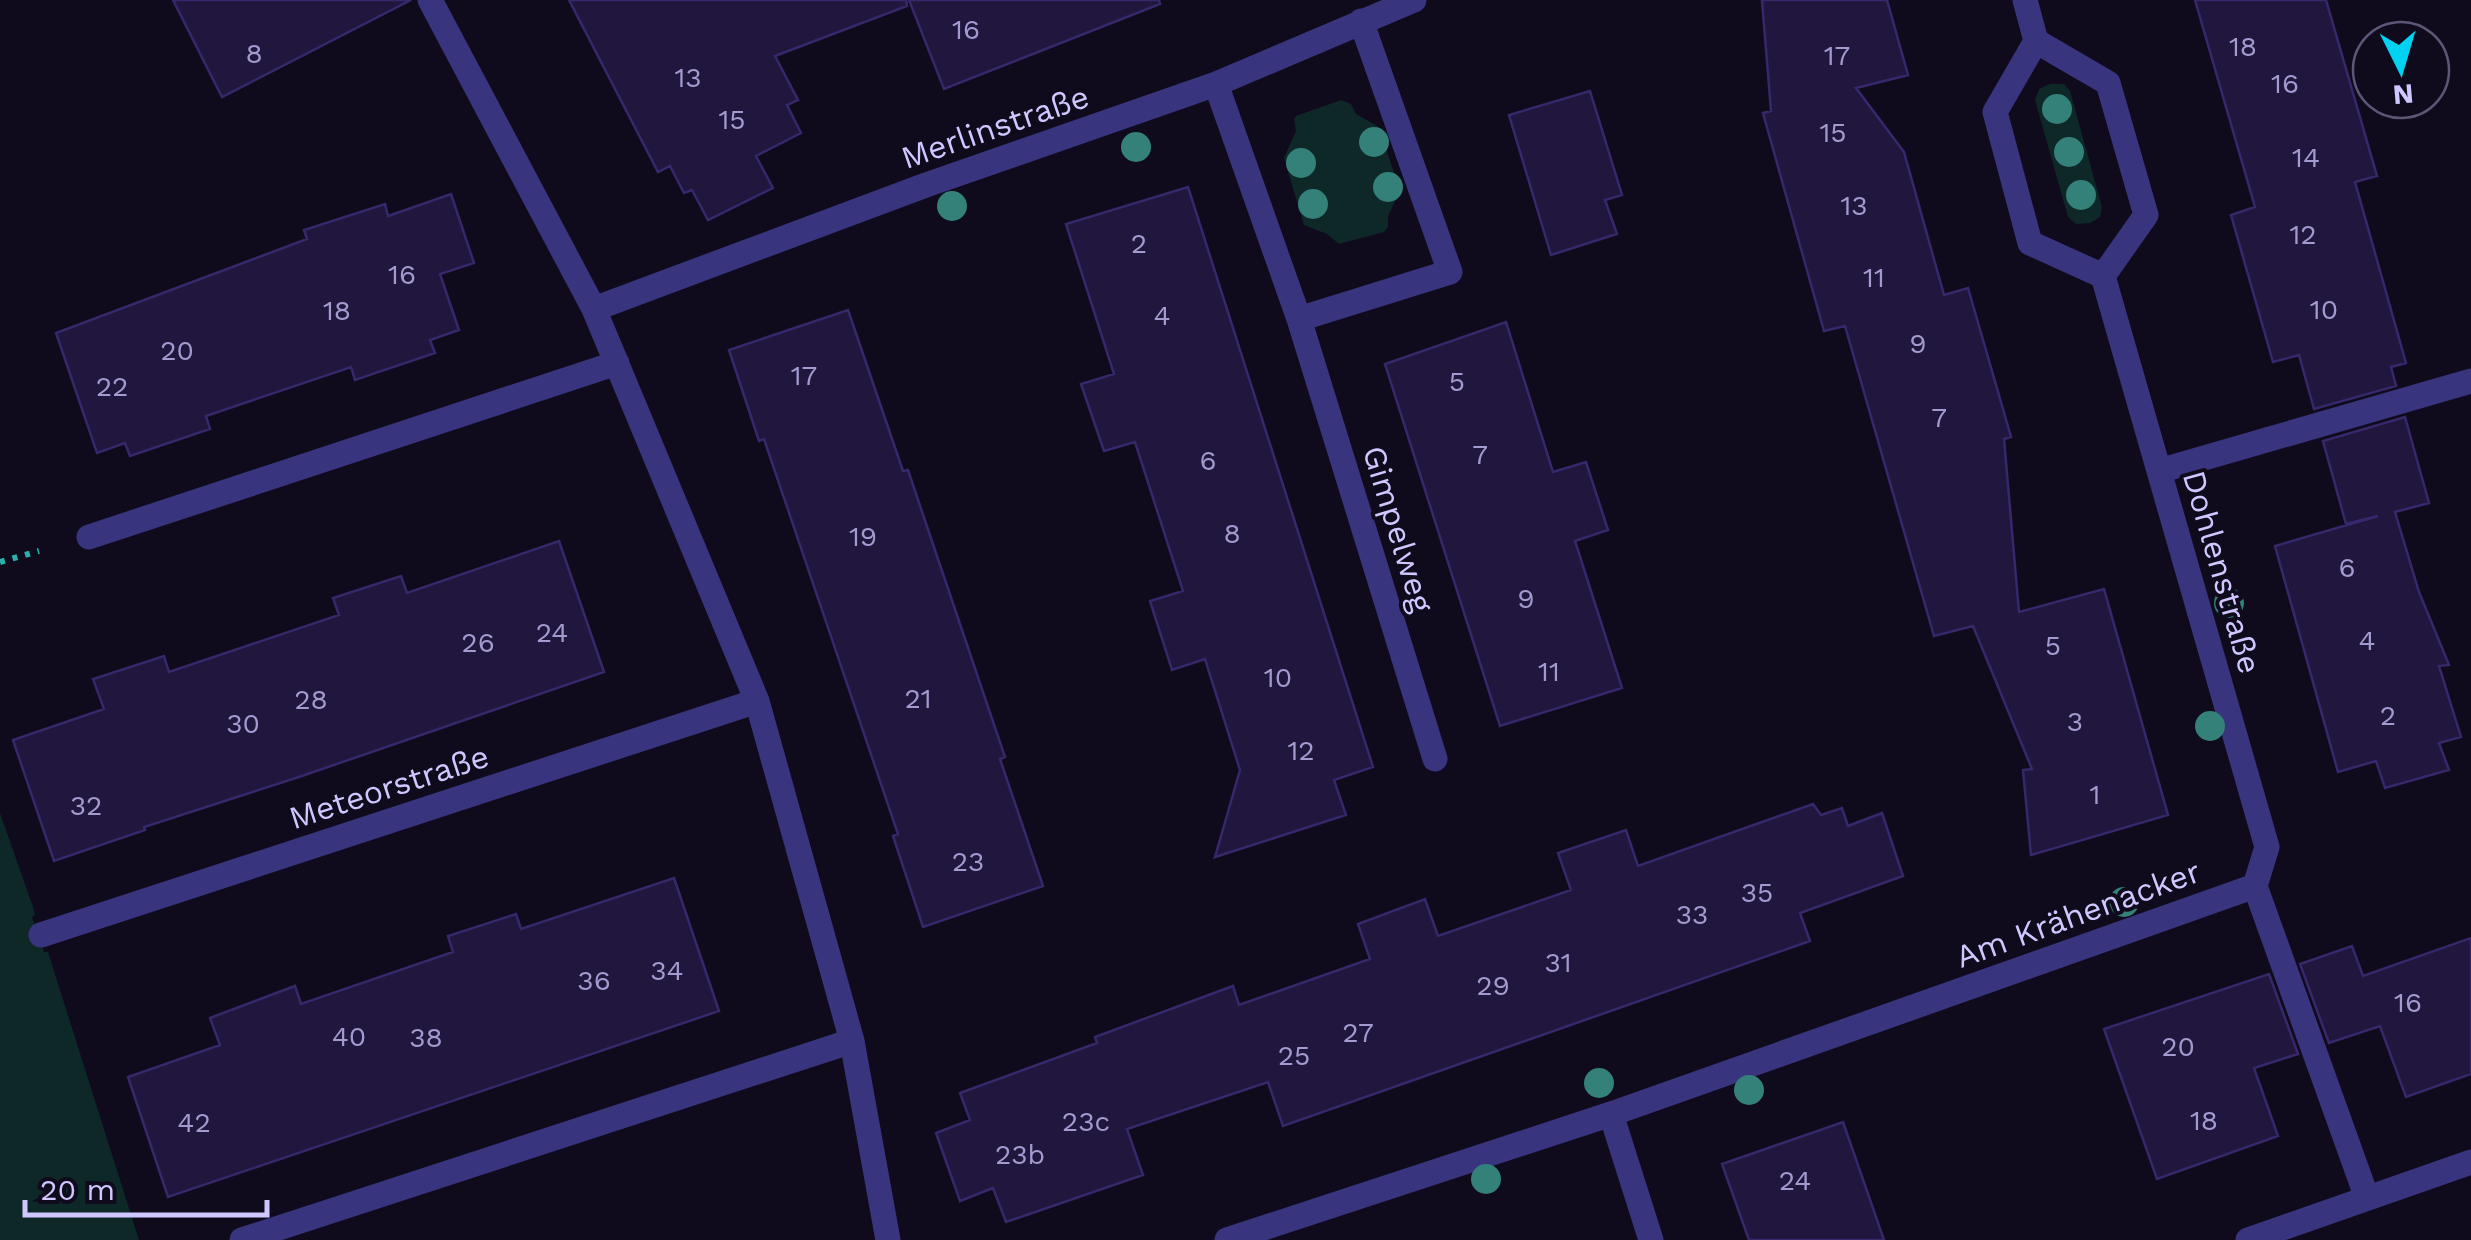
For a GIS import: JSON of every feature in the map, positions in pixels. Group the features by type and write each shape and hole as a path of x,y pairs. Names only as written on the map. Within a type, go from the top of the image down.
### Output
{"street":[{"path":"430,0 594,309 757,700 852,1041 888,1240"},
{"name":"Merlinstraße","path":"594,309 926,185 1216,84 1414,0"},
{"path":"2025,0 2036,41 2108,83 2146,215 2102,276 2030,243 1995,112 2036,41"},
{"path":"1299,319 1450,272 1362,22"},
{"name":"Gimpelweg","path":"1216,84 1299,319 1435,759"},
{"name":"Dohlenstraße","path":"2102,276 2268,847 2255,886"},
{"path":"88,537 616,362"},
{"path":"2159,471 2471,381"},
{"name":"Meteorstraße","path":"40,935 757,700"},
{"path":"2255,886 2366,1198"},
{"name":"Am Krähenacker","path":"1228,1240 1611,1114 2255,886"},
{"path":"242,1240 852,1041"},
{"path":"1611,1114 1651,1240"},
{"path":"2248,1240 2471,1162"}],"green space":[{"path":"2064,84 2070,91 2102,207 2100,217 2090,223 2076,224 2068,217 2035,100 2039,89"},
{"path":"1341,100 1379,127 1400,191 1384,232 1339,244 1327,234 1304,225 1284,158 1296,131 1296,116"},
{"path":"0,813 33,907 32,917 44,952 48,952 139,1240 0,1240"}],"building":[{"path":"173,0 411,0 222,97"},
{"path":"569,0 906,0 907,6 775,56 798,100 787,105 801,133 756,156 773,188 708,220 692,190 684,193 670,166 658,172"},
{"path":"909,0 1159,0 1160,4 944,89"},
{"path":"1762,0 1887,0 1908,75 1856,88 1904,152 1944,295 1968,288 2011,437 2004,439 2019,612 2104,589 2168,815 2031,855 2023,770 2032,769 1973,626 1934,636 1845,326 1824,331 1763,113 1771,111"},
{"path":"2195,0 2326,0 2351,86 2351,120 2361,120 2377,176 2355,182 2406,363 2391,367 2396,386 2314,409 2299,355 2273,362 2231,215 2255,207"},
{"path":"1590,91 1622,195 1605,200 1617,234 1551,255 1509,115"},
{"path":"1188,187 1373,767 1334,780 1346,815 1215,857 1240,770 1205,659 1172,670 1150,601 1183,591 1135,442 1104,451 1081,384 1114,374 1066,224"},
{"path":"451,194 474,263 440,274 459,330 430,340 435,353 355,380 351,367 206,416 210,429 130,456 125,443 97,453 56,333 307,239 304,230 385,204 388,216"},
{"path":"848,310 903,471 908,470 1005,757 1000,759 1043,886 923,927 893,836 898,834 764,439 759,441 729,350"},
{"path":"1506,322 1553,472 1586,462 1608,530 1575,541 1622,688 1500,726 1385,364"},
{"path":"2405,417 2429,503 2395,512 2419,592 2449,665 2439,666 2461,737 2439,743 2449,770 2385,788 2376,761 2338,772 2275,546 2378,516 2346,524 2323,441"},
{"path":"559,541 604,672 54,861 13,740 104,709 93,679 164,656 169,672 339,615 333,598 401,576 407,593"},
{"path":"1813,804 1821,815 1842,808 1848,826 1882,813 1903,876 1800,913 1810,941 1283,1126 1268,1082 1127,1129 1143,1175 1006,1222 993,1188 960,1201 936,1133 970,1120 960,1093 1097,1043 1095,1037 1233,986 1239,1005 1370,959 1358,924 1425,899 1438,936 1571,890 1558,853 1626,830 1638,866"},
{"path":"674,878 719,1011 168,1197 128,1077 220,1045 210,1018 295,986 301,1004 453,952 448,936 516,914 521,929"},
{"path":"2471,938 2471,1074 2406,1097 2380,1026 2329,1043 2300,964 2352,946 2363,976"},
{"path":"2269,974 2298,1054 2254,1068 2278,1136 2157,1179 2104,1029"},
{"path":"1843,1122 1884,1240 1749,1240 1722,1164"}]}
